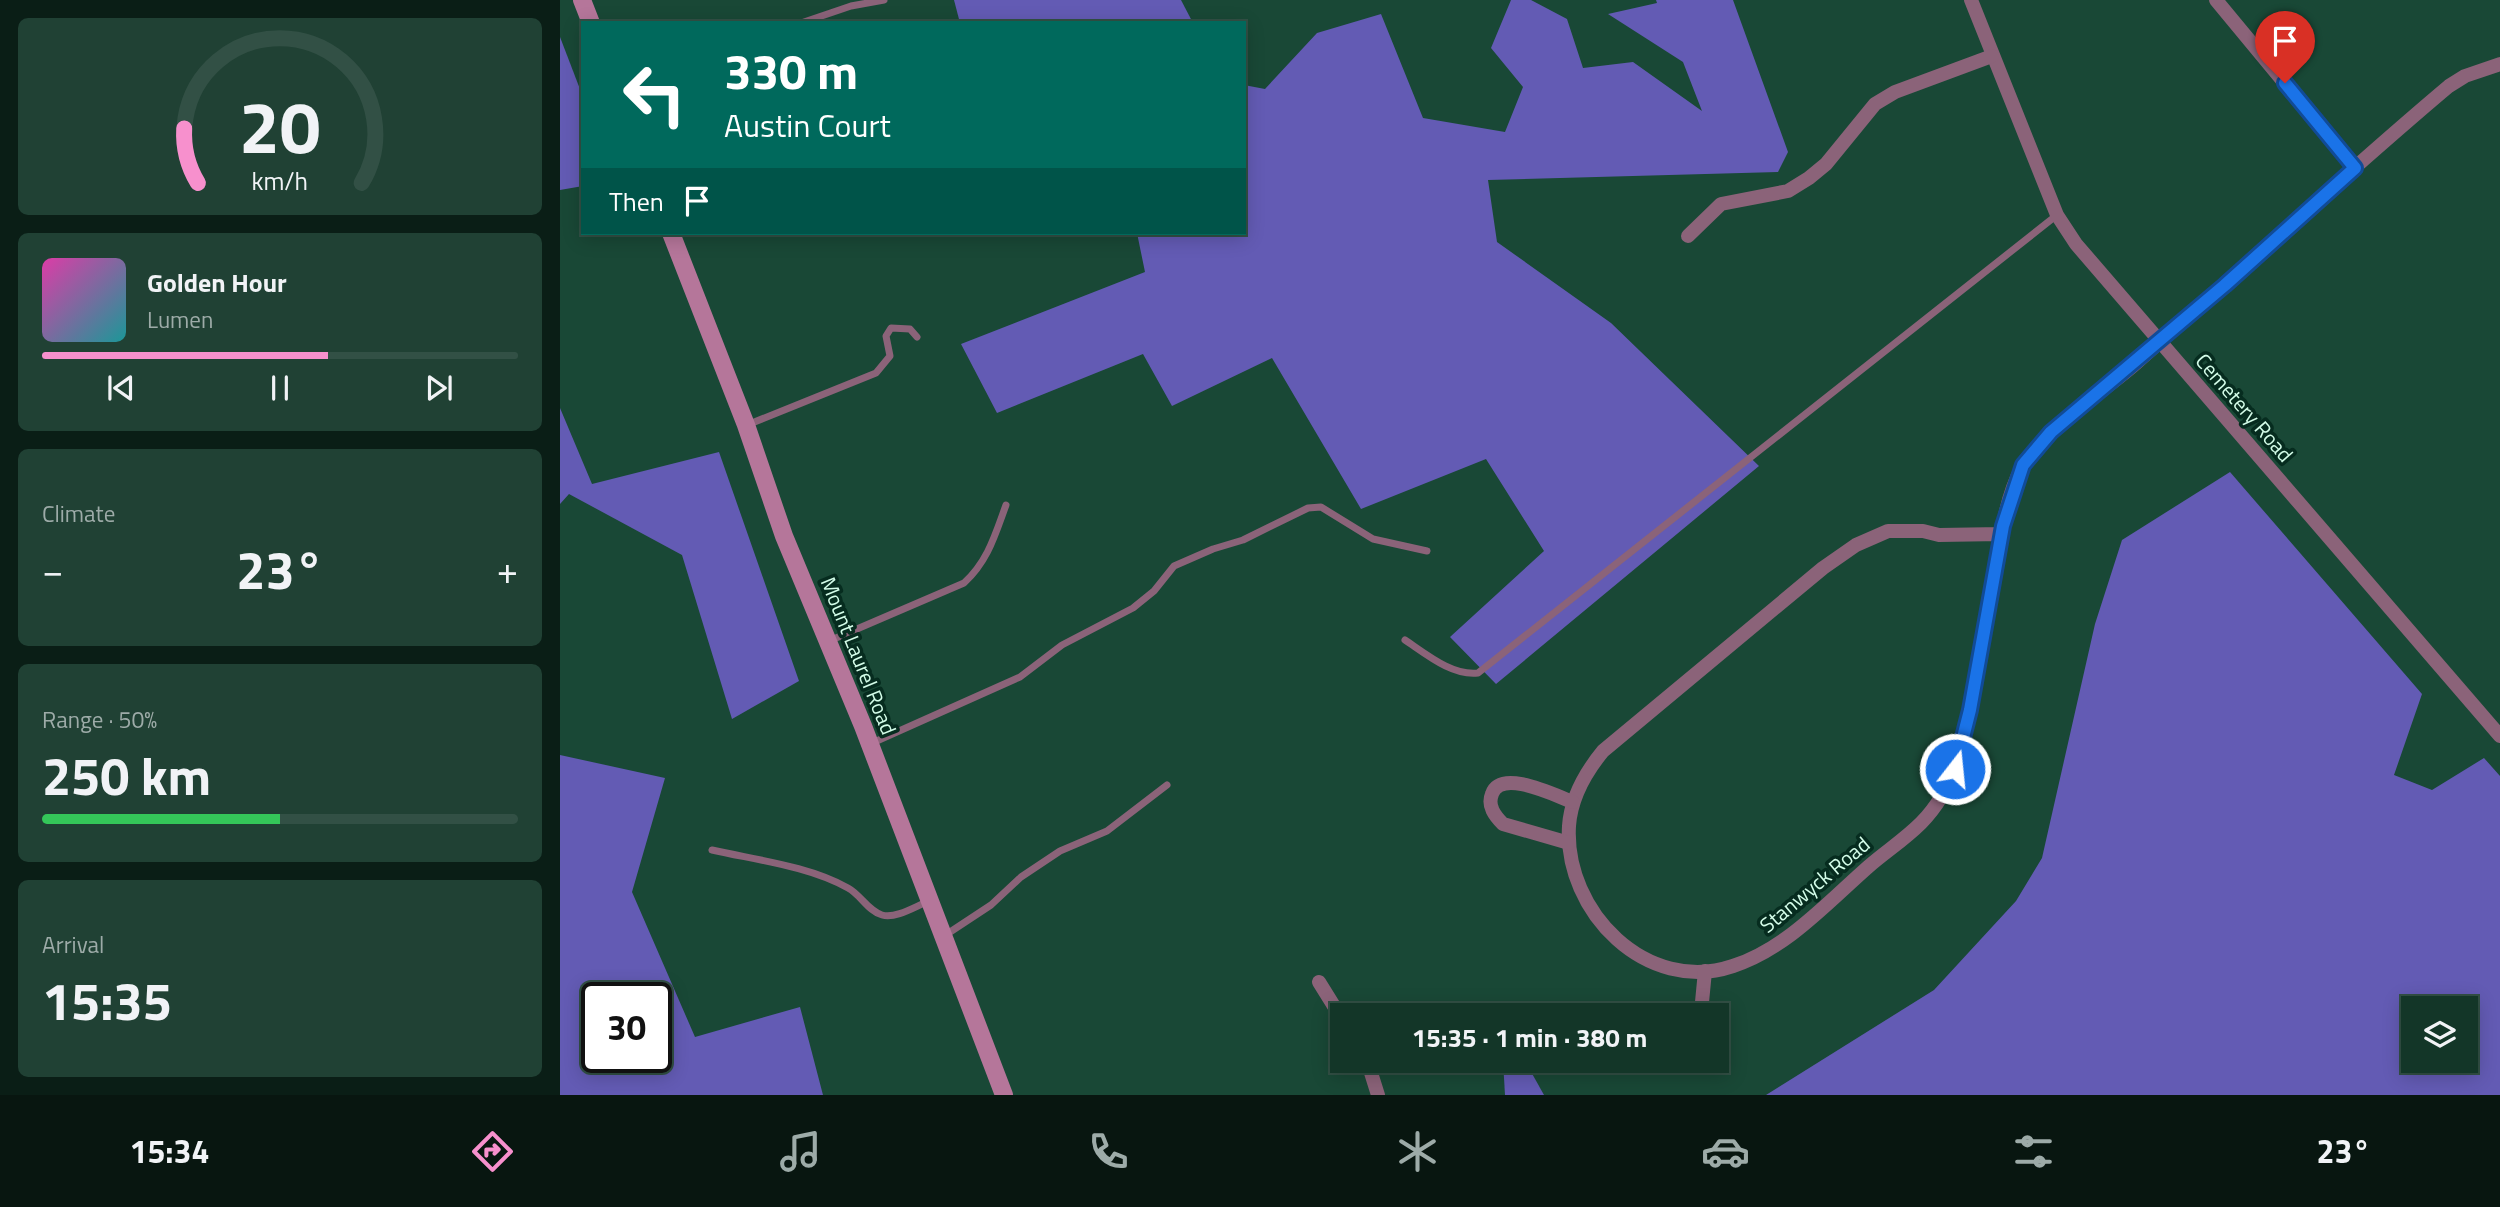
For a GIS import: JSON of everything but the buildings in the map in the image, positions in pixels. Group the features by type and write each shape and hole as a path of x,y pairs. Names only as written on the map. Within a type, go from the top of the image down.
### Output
{"main road":[{"path":"582,0 590,21"},
{"name":"Mount Laurel Road","path":"672,235 746,425 784,536 869,744 1004,1095"}],"street":[{"name":"Cemetery Road","path":"1971,0 2057,215 2076,244 2500,736"},
{"path":"2216,0 2355,168"},
{"path":"1688,236 1721,204 1788,191 1809,178 1826,163 1875,104 1895,92 1992,56"},
{"name":"Stanwyck Road","path":"2001,534 1939,535 1906,530 1880,534 1856,545 1618,736 1590,767 1573,802 1569,843 1578,883 1586,901 1616,939 1657,964 1705,971 1733,966 1770,950 1908,835 1937,804 1955,769 1966,729 2001,534 2013,486 2036,447 2159,343 2449,86 2465,76 2500,64"},
{"path":"1569,843 1503,824 1491,807 1490,797 1495,788 1503,783 1513,783 1533,786 1573,802"},
{"path":"1702,1003 1705,971"},
{"path":"1319,982 1332,1003"},
{"path":"1371,1073 1378,1095"}],"lane":[{"path":"807,21 851,6 884,0"},
{"path":"1405,640 1440,663 1467,674 1478,673 2057,215"},
{"path":"746,425 876,373 890,356 886,336 891,328 909,329 917,337"},
{"path":"828,641 964,583 979,569 989,552 1006,505"},
{"path":"869,744 1020,677 1062,645 1133,608 1154,591 1174,566 1213,549 1244,540 1308,508 1321,508 1373,539 1427,551"},
{"path":"943,937 991,905 1021,877 1060,851 1107,831 1167,785"},
{"path":"712,849 817,875 850,889 883,915 891,916 929,901"}],"shaded area":[{"path":"954,0 1181,0 1192,21 959,21"},
{"path":"1511,0 1531,0 1567,19 1583,68 1633,62 1702,111 1683,62 1608,14 1657,3 1656,0 1733,0 1788,152 1778,172 1488,180 1497,242 1611,323 1759,466 1496,684 1450,637 1544,551 1486,459 1361,509 1272,358 1172,406 1143,354 997,413 961,344 1145,272 1137,235 1246,235 1246,85 1265,89 1317,33 1381,14 1423,118 1505,132 1523,87 1491,48"},
{"path":"560,37 581,92 581,186 560,190"},
{"path":"560,408 592,484 719,452 799,681 732,719 682,555 569,494 560,504"},
{"path":"2230,472 2422,694 2394,775 2432,790 2484,758 2500,776 2500,1095 1766,1095 1934,990 2016,901 2042,858 2095,624 2122,540"},
{"path":"560,755 665,778 632,892 671,982 581,982 581,1073 672,1073 672,984 695,1037 800,1007 823,1095 560,1095"},
{"path":"1504,1073 1532,1073 1544,1095 1505,1095"}],"route":[{"path":"1955,769 1990,609 2003,526 2013,486 2023,465 2051,432 2131,367 2355,168 2285,83"}]}
